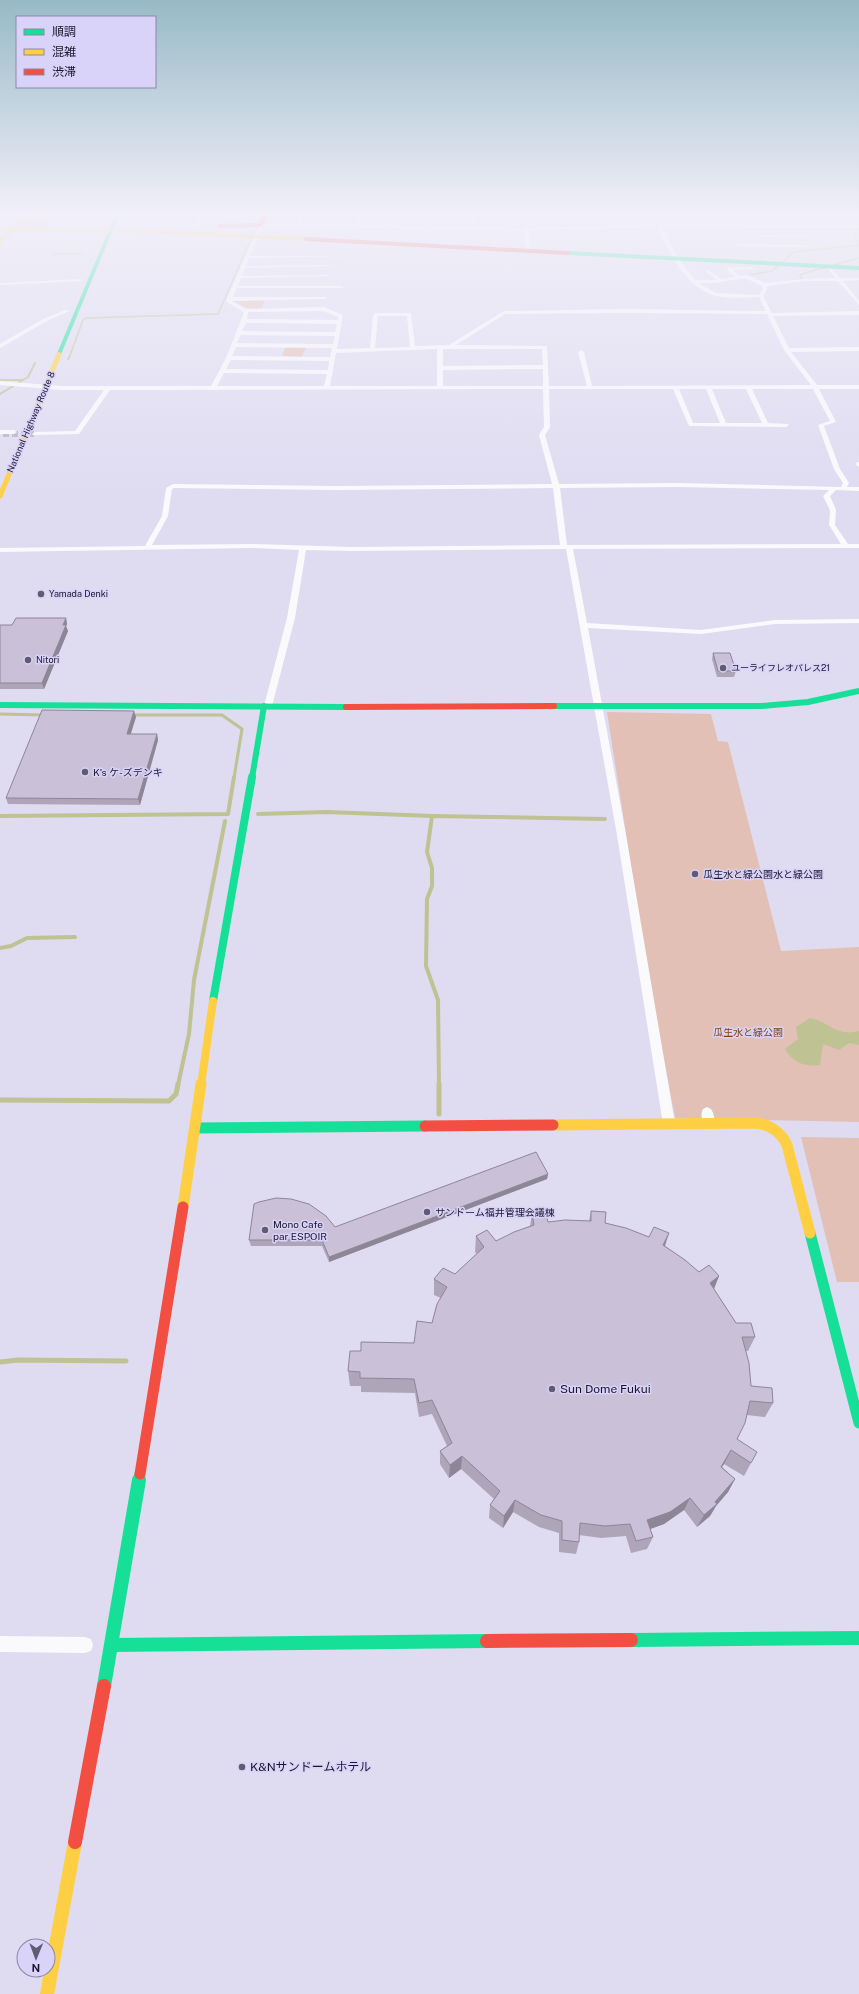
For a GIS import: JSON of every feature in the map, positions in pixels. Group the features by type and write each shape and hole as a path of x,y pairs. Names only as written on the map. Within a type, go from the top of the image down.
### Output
{"main road":[{"path":"60,326 68,308"},
{"name":"National Highway Route 8","path":"0,496 79,308"},
{"name":"National Highway Route 8","path":"32,391 37,378"},
{"path":"0,705 127,707 786,705 827,699 859,691"},
{"path":"47,1994 112,1645 196,1128 207,1037 242,824 266,706"},
{"path":"196,1128 669,1124 708,1118 758,1123 777,1128 783,1135 859,1423"},
{"path":"112,1645 859,1638"}],"street":[{"path":"240,308 245,311 324,309 341,316 327,387"},
{"path":"766,308 787,350 815,387 833,422 821,425 833,452 837,469 845,480 846,483 843,489"},
{"path":"0,346 45,320 67,311"},
{"path":"214,386 229,358 244,321 246,315 245,311"},
{"path":"449,347 504,313 625,311 769,314 859,313"},
{"path":"372,350 376,315 409,314 413,348"},
{"path":"244,321 339,322"},
{"path":"239,333 337,334"},
{"path":"234,345 372,350 440,347 545,347 547,427 542,435 556,485 567,547 600,706 644,960 669,1124"},
{"path":"440,347 440,387"},
{"path":"787,350 859,349"},
{"path":"581,352 590,387"},
{"path":"229,358 332,359"},
{"path":"440,368 545,368"},
{"path":"222,371 330,372"},
{"path":"0,383 32,391 46,388 214,386 859,386"},
{"path":"675,387 691,425 786,425"},
{"path":"708,387 724,425"},
{"path":"748,387 766,425"},
{"path":"35,434 77,433 108,388"},
{"path":"147,548 165,516 169,488 173,486 337,488 678,485 859,489"},
{"path":"834,488 826,496 833,510 832,525 845,545"},
{"path":"0,550 269,546 303,548 859,546"},
{"path":"266,706 291,618 303,548"},
{"path":"584,625 701,632 775,622 859,621"},
{"path":"0,1644 85,1645"}],"green space":[{"path":"306,347 302,357 282,356 285,348"},
{"name":"瓜生水と緑公園","path":"607,712 711,714 718,741 728,742 781,951 859,947 859,1122 675,1118 645,956"},
{"path":"801,1137 859,1138 859,1282 837,1282"}],"shaded area":[{"path":"810,1018 839,1031 859,1031 859,1045 849,1043 839,1050 823,1044 820,1065 799,1063 788,1054 785,1049 798,1039 796,1027"}],"building":[{"name":"Nitori","path":"16,618 66,618 63,625 66,625 42,683 0,683 0,625 12,625"},
{"path":"713,653 730,653 736,671 718,671"},
{"name":"K's ケ-ズデンキ","path":"42,710 134,711 127,734 157,734 138,799 6,798"},
{"name":"サンドーム福井管理会議棟","path":"536,1152 548,1174 329,1257 322,1240 249,1240 254,1204 259,1202 276,1198 291,1199 309,1204 326,1216 335,1227"},
{"name":"Sun Dome Fukui","path":"545,1211 548,1222 565,1220 591,1221 591,1211 606,1212 605,1223 626,1228 649,1237 654,1227 669,1233 663,1245 685,1260 699,1272 709,1265 719,1276 710,1283 736,1323 751,1323 755,1337 742,1337 749,1363 751,1386 772,1388 773,1403 750,1401 745,1423 737,1439 757,1452 751,1463 731,1450 721,1467 735,1479 715,1502 717,1504 704,1515 690,1498 670,1512 647,1520 653,1537 636,1541 630,1524 605,1526 580,1523 579,1542 562,1540 562,1521 541,1515 515,1500 504,1516 490,1505 500,1491 462,1456 450,1465 440,1451 452,1443 432,1400 419,1403 414,1379 360,1378 360,1372 348,1371 350,1351 361,1351 361,1342 414,1343 417,1321 432,1323 437,1304 447,1287 434,1279 443,1268 455,1274 484,1247 476,1236 487,1230 496,1241 514,1232 534,1225 532,1214"}],"waterway":[{"path":"69,358 83,320 86,318 218,314 221,308"},
{"path":"0,394 28,377 35,363"},
{"path":"0,380 22,380"},
{"path":"0,714 44,715"},
{"path":"131,715 222,715 242,729 234,778"},
{"path":"0,816 228,814 234,777"},
{"path":"258,814 327,812 432,816"},
{"path":"432,816 605,819"},
{"path":"432,816 427,852 432,868 432,886 427,899 426,966 438,1000 439,1085"},
{"path":"178,1085 189,1034 194,980 225,821"},
{"path":"0,948 11,946 27,938 75,937"},
{"path":"0,1100 169,1101 176,1094 178,1084"},
{"path":"439,1085 439,1114"},
{"path":"0,1362 18,1360 126,1361"}],"tunnel":[{"path":"3,434 34,434"}],"traffic: fast":[{"path":"59,354 78,308"},
{"path":"554,706 761,706 808,702 859,691"},
{"path":"0,705 346,707"},
{"path":"213,1001 264,706"},
{"path":"196,1128 425,1126"},
{"path":"810,1233 859,1423"},
{"path":"104,1686 140,1474"},
{"path":"631,1640 859,1638"},
{"path":"112,1645 487,1641"}],"traffic: slow":[{"path":"0,496 59,354"},
{"path":"183,1207 213,1001"},
{"path":"553,1125 758,1123 768,1125 779,1132 787,1145 810,1233"},
{"path":"47,1994 75,1842"}],"traffic: jam":[{"path":"346,707 554,706"},
{"path":"425,1126 553,1125"},
{"path":"140,1474 183,1207"},
{"path":"487,1641 631,1640"},
{"path":"75,1842 104,1686"}],"place":[{"name":"Yamada Denki","path":"41,594"},
{"name":"Nitori","path":"28,660"},
{"name":"ユーライフレオパレス21","path":"723,668"},
{"name":"K's ケ-ズデンキ","path":"85,772"},
{"name":"瓜生水と緑公園水と緑公園","path":"695,874"},
{"name":"サンドーム福井管理会議棟","path":"427,1212"},
{"name":"Mono Cafe par ESPOIR","path":"265,1230"},
{"name":"Sun Dome Fukui","path":"552,1389"},
{"name":"K&Nサンドームホテル","path":"242,1767"}]}
